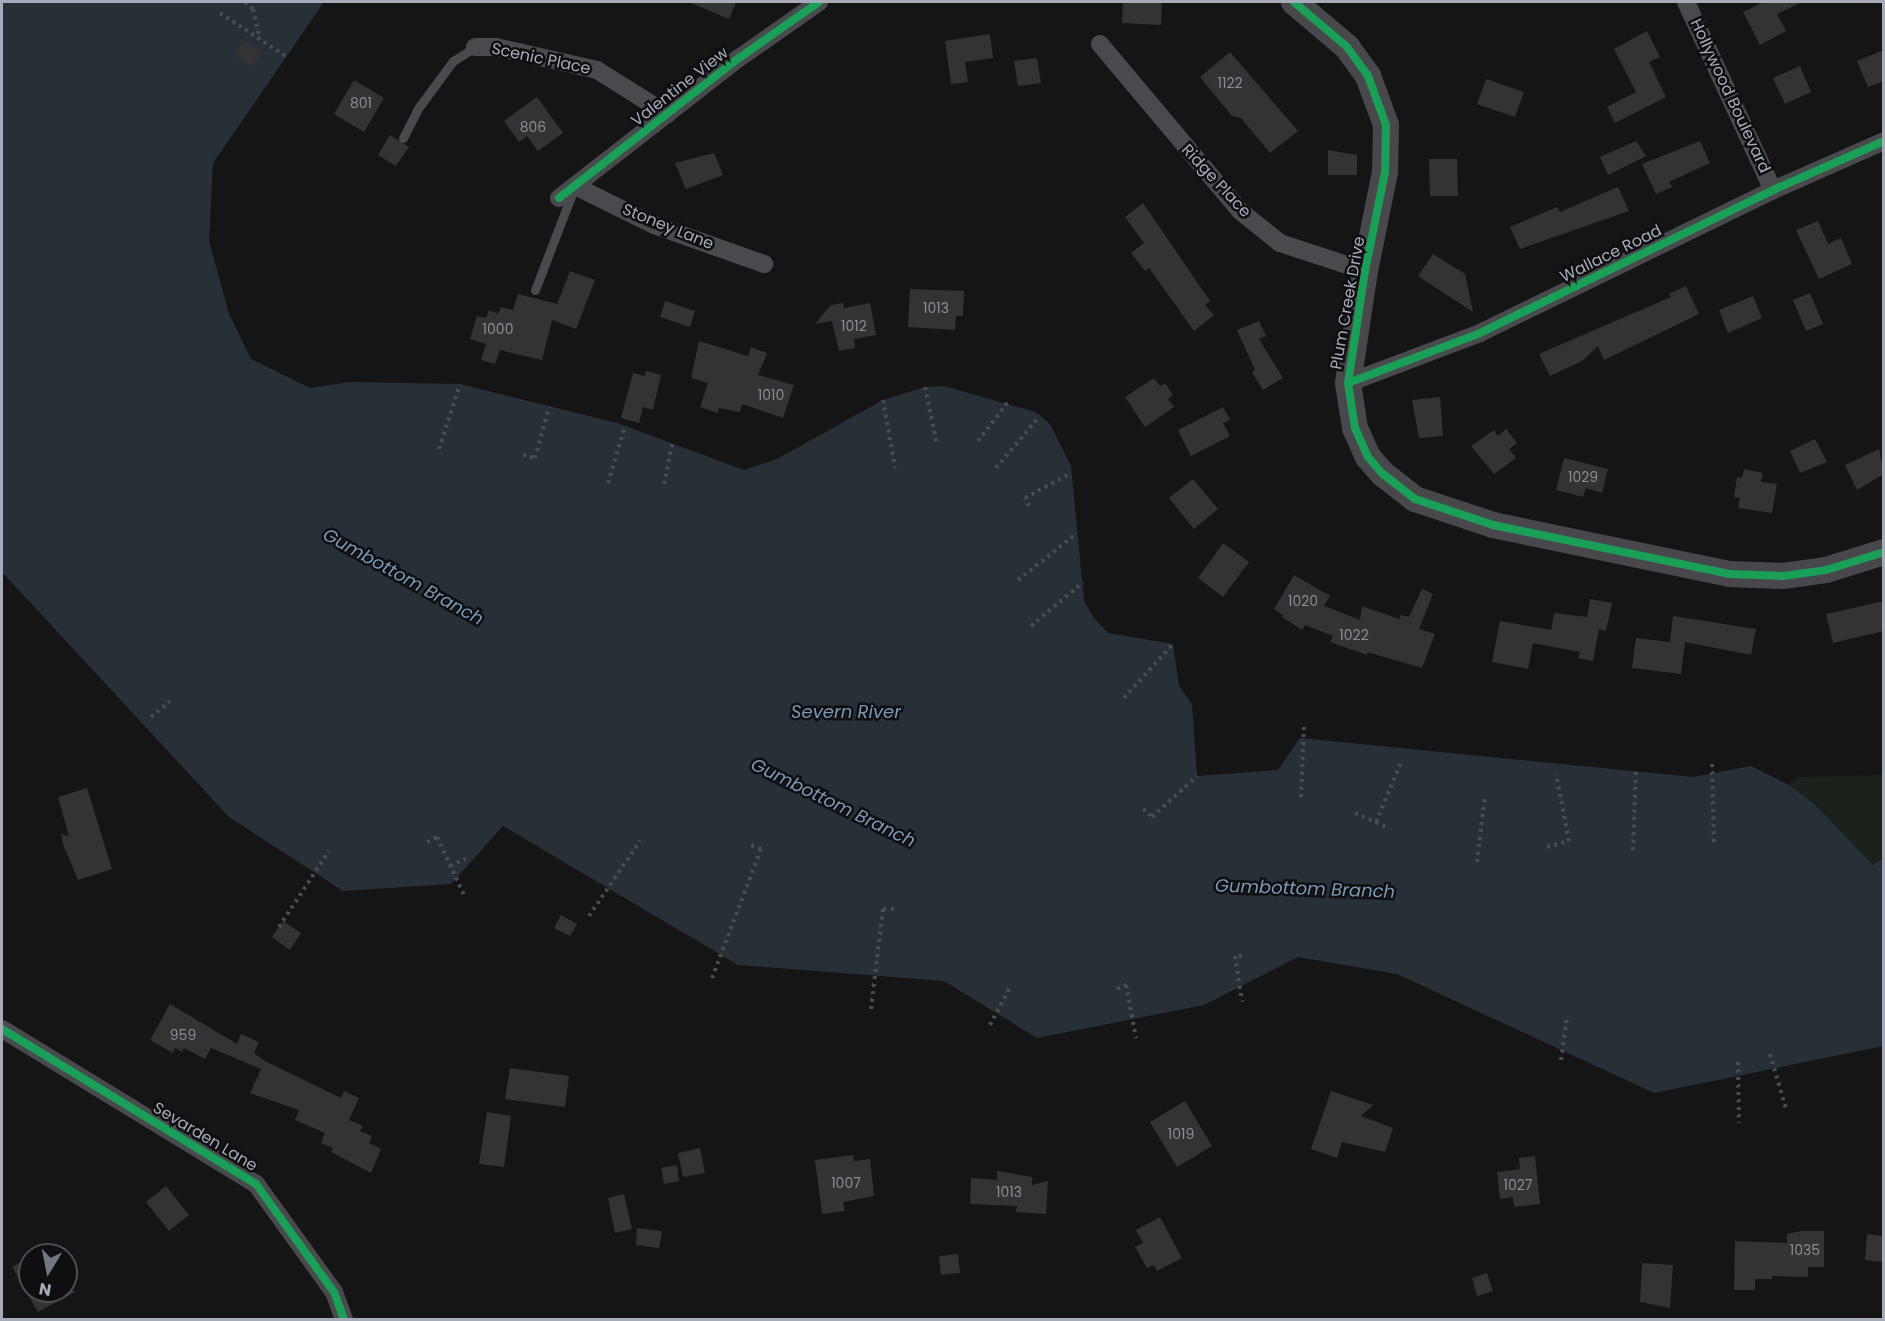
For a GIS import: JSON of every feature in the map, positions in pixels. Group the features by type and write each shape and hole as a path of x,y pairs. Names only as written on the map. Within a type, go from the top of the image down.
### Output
{"street":[{"name":"Valentine View","path":"559,198 667,114 819,2"},
{"name":"Plum Creek Drive","path":"1294,2 1347,47 1380,99 1387,149 1348,383 1355,428 1368,457 1415,499 1450,512 1569,543 1729,574 1783,576 1815,571 1884,552"},
{"name":"Hollywood Boulevard","path":"1686,2 1773,189"},
{"name":"Ridge Place","path":"1100,44 1240,211 1280,243 1365,271"},
{"name":"Scenic Place","path":"475,47 496,47 597,70 667,114"},
{"name":"Wallace Road","path":"1348,383 1480,333 1773,189 1884,141"},
{"name":"Stoney Lane","path":"575,186 654,225 764,264"},
{"name":"Sevarden Lane","path":"2,1029 256,1184 334,1292 344,1320"}],"lane":[{"path":"403,138 419,107 453,62 475,47"},
{"path":"536,290 575,186"}],"path":[{"path":"245,2 253,9 260,39"},
{"path":"220,13 287,57"},
{"path":"439,449 460,384"},
{"path":"925,387 937,445"},
{"path":"883,400 895,468"},
{"path":"978,441 1008,402"},
{"path":"523,455 535,458 549,407"},
{"path":"996,468 1040,416"},
{"path":"608,483 625,426"},
{"path":"664,484 673,441"},
{"path":"1029,507 1025,498 1071,473"},
{"path":"1018,580 1077,533"},
{"path":"1031,626 1083,582"},
{"path":"1124,698 1173,644"},
{"path":"151,717 170,701"},
{"path":"1301,797 1304,724"},
{"path":"1376,822 1402,760"},
{"path":"1712,764 1714,846"},
{"path":"1634,850 1636,768"},
{"path":"1547,847 1569,841 1556,774"},
{"path":"1143,809 1152,817 1197,776"},
{"path":"1477,862 1485,795"},
{"path":"1355,813 1387,827"},
{"path":"428,842 437,837 464,895"},
{"path":"590,916 640,841"},
{"path":"712,978 761,849 750,845"},
{"path":"279,927 329,851"},
{"path":"450,866 465,859"},
{"path":"871,1010 883,909 897,909"},
{"path":"1242,956 1235,956 1242,1001"},
{"path":"1117,988 1126,985 1136,1038"},
{"path":"990,1025 1009,989"},
{"path":"1561,1060 1568,1017"},
{"path":"1770,1054 1786,1109"},
{"path":"1738,1062 1739,1123"}],"shaded area":[{"path":"1883,775 1883,858 1873,865 1789,785 1797,777"}],"water":[{"name":"Severn River","path":"2,2 324,2 213,163 209,241 229,314 251,359 310,388 350,382 460,384 617,423 744,470 777,459 883,400 925,387 944,386 1035,412 1050,424 1071,466 1084,601 1094,618 1108,633 1173,644 1179,686 1192,704 1197,776 1278,770 1300,738 1693,777 1751,766 1789,785 1814,804 1873,865 1883,858 1883,1046 1654,1093 1397,974 1298,957 1204,1005 1037,1038 944,981 738,965 503,826 451,884 343,891 229,817 2,572"}],"building":[{"path":"689,2 736,2 729,19"},
{"path":"1123,2 1162,2 1161,25 1122,23"},
{"path":"1764,2 1802,2 1777,14 1786,31 1760,45 1743,12"},
{"path":"1647,31 1660,57 1649,62 1666,97 1615,123 1607,107 1636,92 1614,49"},
{"path":"990,34 993,58 965,62 968,82 951,84 945,41"},
{"path":"244,41 262,52 252,67 234,56"},
{"path":"1884,50 1884,81 1868,87 1857,61"},
{"path":"1230,52 1298,131 1270,153 1241,118 1232,116 1200,77"},
{"path":"1037,58 1041,83 1018,86 1014,61"},
{"path":"1800,66 1811,92 1785,104 1773,78"},
{"path":"1486,79 1524,92 1515,117 1477,104"},
{"path":"354,80 384,98 364,132 334,114"},
{"path":"537,97 563,133 538,151 527,136 519,142 504,121"},
{"path":"390,135 409,147 396,166 378,155"},
{"path":"1636,141 1646,156 1608,175 1600,157"},
{"path":"1700,141 1710,163 1669,182 1672,187 1656,194 1642,164"},
{"path":"1328,150 1357,155 1357,175 1328,175"},
{"path":"714,153 723,175 686,189 675,163"},
{"path":"1429,159 1457,159 1458,196 1430,196"},
{"path":"1618,187 1629,211 1520,249 1510,227 1557,207 1560,212"},
{"path":"1143,203 1210,301 1205,305 1214,315 1194,331 1149,268 1145,271 1131,253 1144,243 1125,217"},
{"path":"1818,221 1828,244 1841,238 1852,264 1819,279 1796,230"},
{"path":"1433,254 1465,274 1473,312 1418,276"},
{"path":"570,271 595,280 576,329 552,320 542,360 500,350 495,364 481,360 486,344 470,339 477,316 486,318 489,310 498,314 501,307 513,310 518,294 557,304"},
{"path":"1686,286 1699,314 1604,360 1598,346 1582,361 1550,376 1539,354 1671,297 1669,294"},
{"path":"910,289 964,291 963,316 956,316 955,330 908,327"},
{"path":"1810,293 1823,324 1806,331 1793,300"},
{"path":"1753,296 1762,318 1728,333 1719,310"},
{"path":"665,301 695,311 690,327 660,317"},
{"path":"843,303 844,308 870,303 876,335 854,339 855,348 839,351 832,321 815,324 831,305"},
{"path":"1259,321 1266,336 1259,339 1283,378 1263,390 1252,372 1255,370 1237,330"},
{"path":"699,341 748,356 751,347 767,353 758,375 794,385 783,418 742,404 740,412 719,408 718,413 700,407 708,383 691,378"},
{"path":"646,371 661,375 653,410 643,407 639,423 621,418 633,373 645,376"},
{"path":"1154,378 1160,386 1165,383 1173,395 1168,399 1174,407 1145,427 1125,397"},
{"path":"1440,397 1443,436 1419,438 1412,400"},
{"path":"1223,407 1230,420 1223,423 1230,436 1191,456 1178,430"},
{"path":"1506,429 1517,443 1509,449 1516,458 1494,474 1471,446 1494,430 1498,436"},
{"path":"1815,439 1827,462 1800,473 1790,451"},
{"path":"1879,449 1884,474 1857,490 1845,465"},
{"path":"1564,458 1608,469 1602,493 1586,488 1583,497 1556,490"},
{"path":"1744,469 1763,473 1761,482 1777,484 1772,513 1738,508 1740,498 1734,497 1737,477 1742,478"},
{"path":"1193,479 1218,509 1194,529 1169,498"},
{"path":"1223,543 1249,562 1223,597 1198,578"},
{"path":"1294,575 1330,596 1324,606 1360,620 1362,606 1399,619 1401,615 1409,617 1422,589 1433,594 1419,629 1435,634 1422,668 1367,652 1367,655 1330,642 1333,636 1305,625 1302,630 1282,617 1283,615 1274,609"},
{"path":"1590,599 1612,603 1606,631 1599,629 1593,661 1578,658 1580,652 1533,643 1528,669 1492,662 1500,621 1551,630 1554,613 1587,617"},
{"path":"1884,601 1884,631 1833,643 1826,614"},
{"path":"1673,616 1756,629 1751,655 1685,642 1681,674 1632,668 1636,638 1670,642"},
{"path":"87,788 112,869 78,880 63,844 61,834 69,836 58,797"},
{"path":"561,915 577,924 570,936 554,928"},
{"path":"283,921 301,933 290,950 272,937"},
{"path":"170,1004 237,1044 241,1034 259,1042 254,1053 265,1061 341,1098 344,1091 359,1098 349,1120 363,1126 360,1131 372,1136 369,1143 381,1149 371,1173 331,1152 333,1148 321,1143 325,1133 295,1120 299,1110 250,1093 261,1069 211,1048 205,1059 184,1048 182,1052 175,1048 173,1053 150,1040"},
{"path":"510,1068 569,1076 565,1107 505,1099"},
{"path":"1331,1091 1373,1105 1361,1116 1393,1128 1385,1152 1342,1142 1337,1158 1311,1149"},
{"path":"1185,1101 1212,1146 1177,1167 1150,1122"},
{"path":"487,1112 511,1116 504,1167 479,1164"},
{"path":"700,1148 705,1173 683,1177 678,1153"},
{"path":"853,1155 854,1161 870,1159 874,1196 843,1202 845,1211 822,1214 815,1160"},
{"path":"1535,1156 1540,1204 1514,1207 1513,1197 1500,1199 1497,1172 1520,1169 1519,1158"},
{"path":"677,1165 679,1181 664,1184 661,1168"},
{"path":"997,1171 1032,1177 1032,1185 1048,1181 1046,1214 1016,1212 1017,1206 970,1204 971,1178 997,1180"},
{"path":"166,1186 189,1215 169,1231 146,1202"},
{"path":"624,1194 632,1229 615,1233 608,1198"},
{"path":"1160,1217 1182,1258 1157,1271 1154,1265 1147,1268 1135,1247 1143,1243 1136,1230"},
{"path":"637,1228 662,1231 659,1248 636,1245"},
{"path":"1801,1231 1824,1231 1824,1267 1808,1267 1808,1277 1772,1276 1772,1279 1755,1279 1755,1290 1734,1290 1735,1241 1787,1243 1787,1234"},
{"path":"1867,1234 1884,1236 1884,1262 1865,1260"},
{"path":"958,1254 960,1273 941,1275 939,1256"},
{"path":"1642,1263 1673,1265 1670,1308 1640,1302"},
{"path":"18,1264 18,1277 12,1267"},
{"path":"1487,1273 1493,1291 1477,1296 1472,1278"},
{"path":"33,1303 55,1303 38,1312"}],"cycle path":[{"path":"559,198 739,58 819,2"},
{"path":"1294,2 1347,47 1368,76 1386,125 1385,172 1365,271 1348,383 1355,428 1368,457 1383,474 1415,499 1493,525 1729,574 1783,576 1826,570 1884,552"},
{"path":"1348,383 1480,333 1773,190 1884,141"},
{"path":"2,1029 256,1184 334,1292 344,1320"}],"water label":[{"name":"Gumbottom Branch","path":"403,577"},
{"name":"Gumbottom Branch","path":"833,803"},
{"name":"Gumbottom Branch","path":"1305,889"}]}
